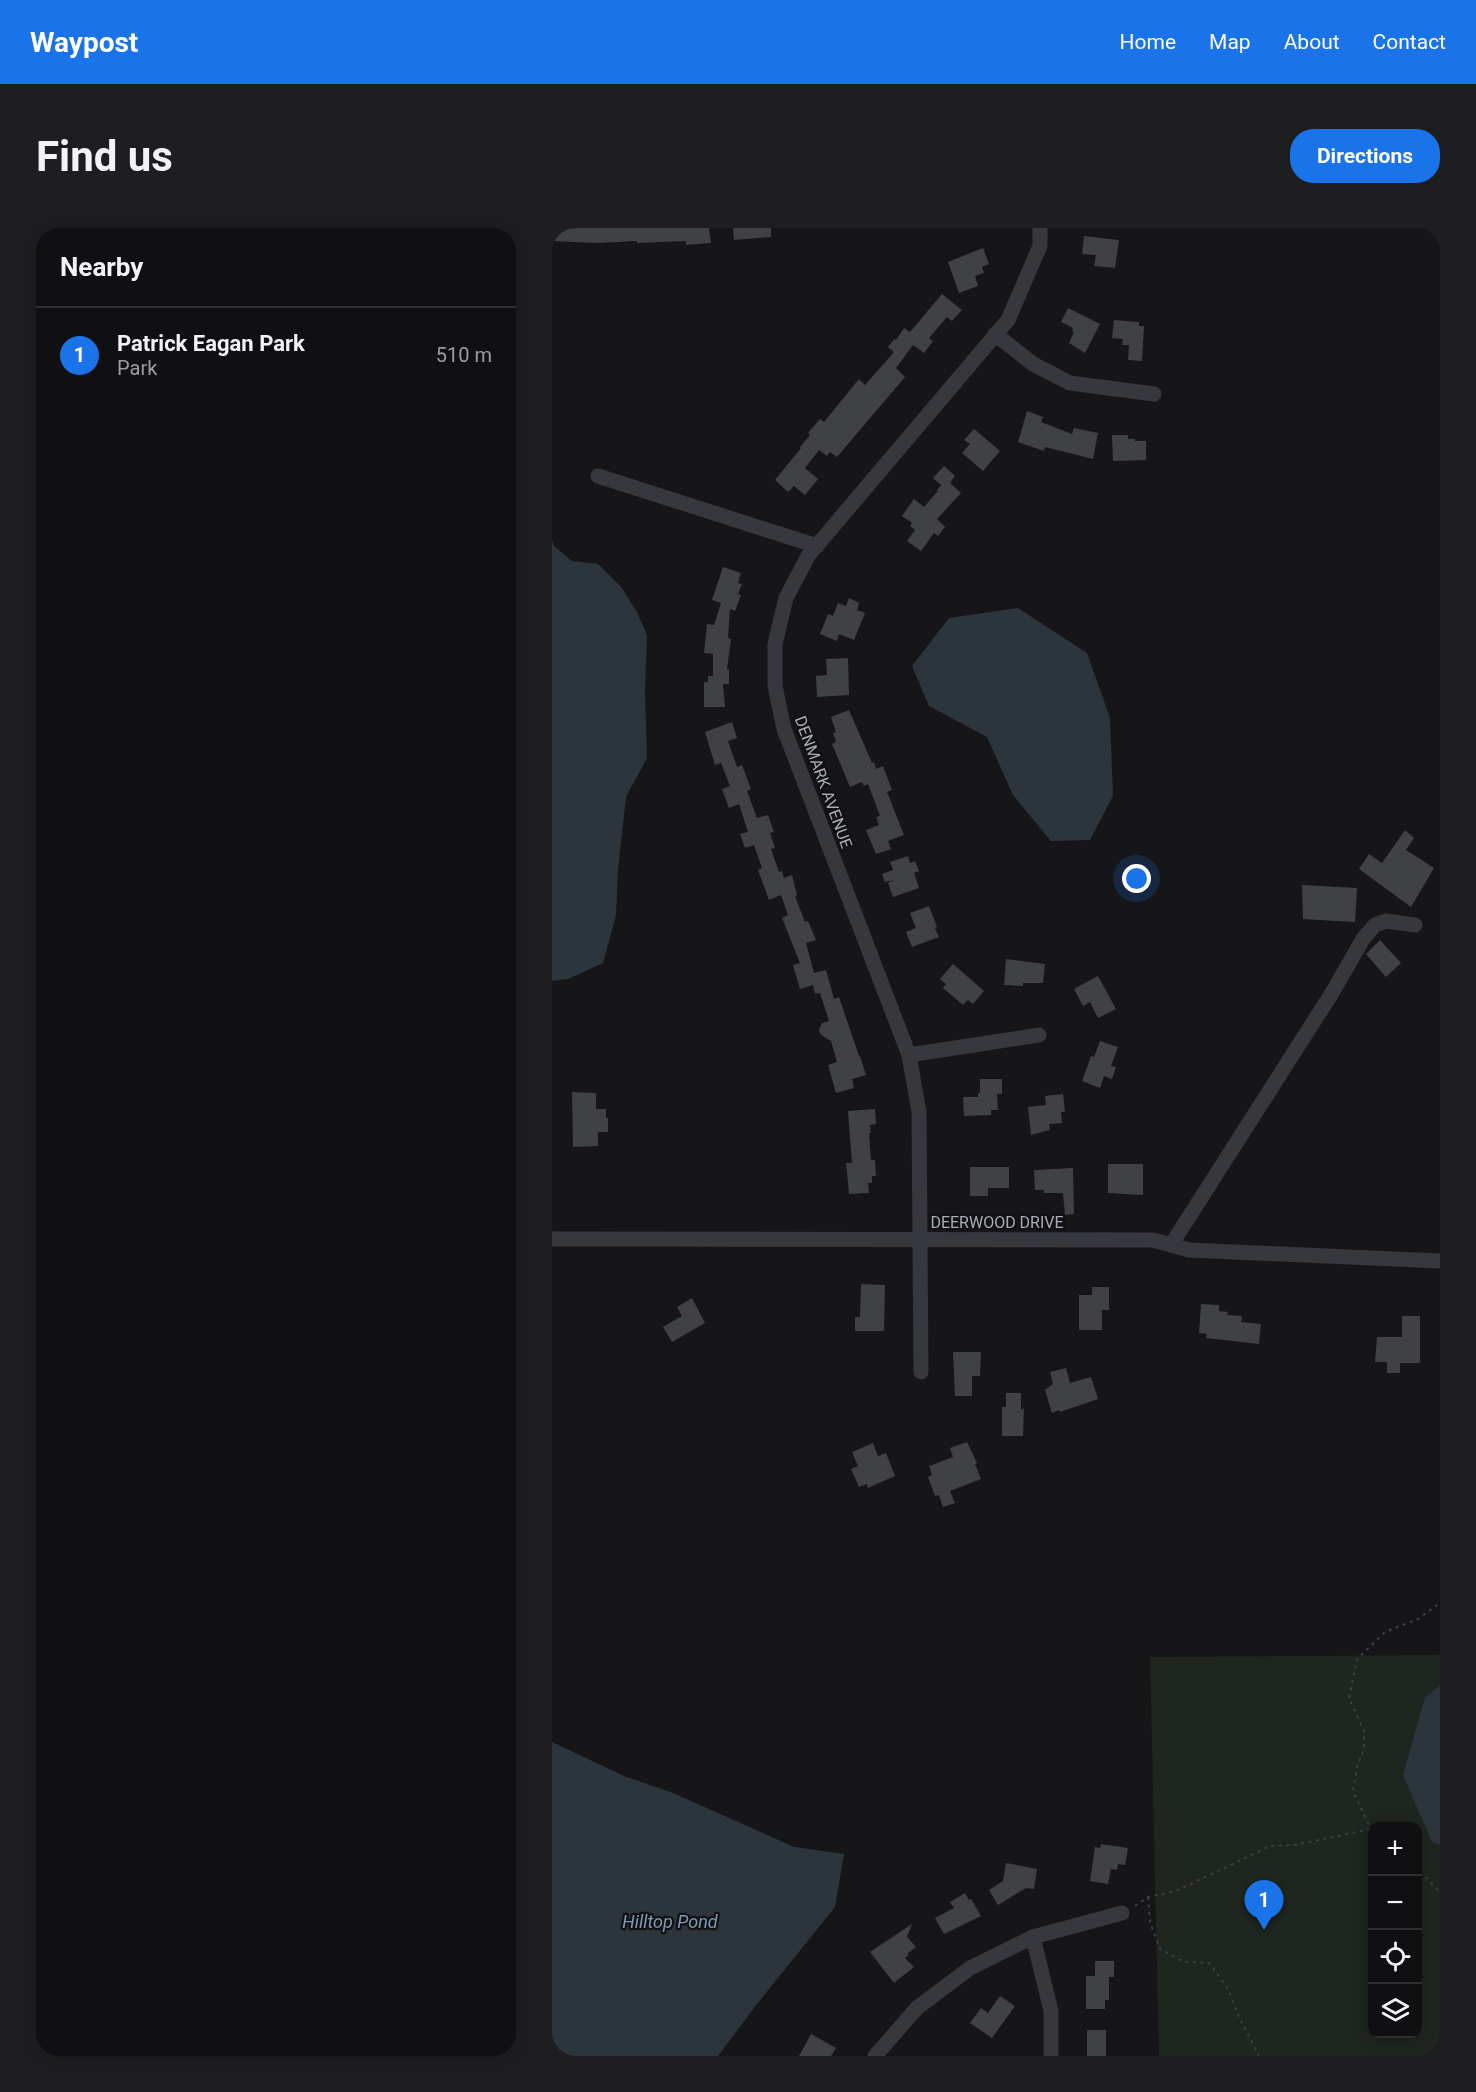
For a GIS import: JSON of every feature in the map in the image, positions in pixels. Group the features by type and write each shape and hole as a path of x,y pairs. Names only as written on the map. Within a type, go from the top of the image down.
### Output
{"street":[{"name":"DENMARK AVENUE","path":"921,1371 919,1112 909,1055 784,729 774,686 775,644 786,598 808,556 1008,320 1040,246 1040,228"},
{"path":"995,334 1033,364 1070,383 1154,394"},
{"path":"598,476 818,546"},
{"path":"1172,1245 1332,993 1363,939 1375,925 1386,921 1415,925"},
{"path":"909,1055 1039,1035"},
{"name":"DEERWOOD DRIVE","path":"552,1239 1154,1240 1189,1250 1440,1261"},
{"path":"875,2056 917,2008 970,1968 1033,1937 1122,1913"},
{"path":"1033,1937 1051,2011 1051,2056"}],"path":[{"path":"1368,1822 1353,1791 1357,1767 1364,1749 1364,1731 1350,1698 1357,1659 1385,1632 1418,1619 1440,1604"},
{"path":"1122,1913 1148,1897 1176,1891 1270,1846 1294,1845 1368,1831"},
{"path":"1421,1876 1426,1878 1440,1892"},
{"path":"1148,1897 1150,1922 1160,1949 1184,1962 1209,1963 1227,1987 1259,2056"}],"shaded area":[{"path":"1440,1655 1440,2056 1159,2056 1150,1657"}],"water":[{"path":"552,540 554,546 572,561 598,564 621,587 637,612 647,635 645,693 647,758 626,797 618,869 616,915 603,963 568,979 552,981"},
{"path":"1018,608 1087,653 1110,718 1113,796 1090,840 1051,841 1013,795 987,737 929,706 912,666 949,618"},
{"path":"1440,1686 1440,1845 1432,1842 1403,1775 1425,1697"},
{"name":"Hilltop Pond","path":"552,1742 624,1776 673,1793 794,1847 844,1854 835,1907 718,2056 552,2056"}],"building":[{"path":"553,228 709,228 711,243 686,245 686,241 597,243 553,241"},
{"path":"733,228 771,228 771,237 734,240"},
{"path":"1084,236 1119,240 1115,268 1094,266 1096,255 1082,254"},
{"path":"983,248 989,264 982,267 984,273 975,276 978,286 959,293 948,262"},
{"path":"942,294 962,310 952,321 947,317 929,338 933,341 924,353 913,345 896,368 905,377 837,457 830,452 827,456 819,450 805,468 818,479 805,495 794,486 788,492 775,480 801,448 810,435 808,433 820,419 824,422 859,379 865,385 894,352 888,347 894,339 896,340 904,328 910,332"},
{"path":"1068,308 1100,324 1085,353 1069,343 1074,332 1073,328 1061,322"},
{"path":"1114,320 1139,322 1139,326 1144,326 1142,361 1128,360 1129,345 1122,345 1123,339 1112,338"},
{"path":"1027,411 1043,417 1041,422 1072,434 1074,428 1098,433 1093,459 1045,447 1044,451 1018,442"},
{"path":"974,429 1000,451 983,471 962,453 970,444 964,440"},
{"path":"1112,435 1128,435 1128,439 1146,441 1146,460 1113,461"},
{"path":"944,466 955,476 950,483 961,493 937,519 945,527 938,536 934,533 921,551 907,541 915,530 910,526 912,523 902,516 914,499 924,507 938,491 941,485 933,478"},
{"path":"723,567 741,573 738,583 742,584 735,611 730,609 728,638 731,639 727,669 729,669 729,684 723,684 725,707 704,707 704,682 708,682 708,676 713,676 713,654 704,653 707,624 714,625 721,603 712,600"},
{"path":"849,598 859,603 857,610 865,613 854,640 839,634 837,641 820,634 828,614 833,616 838,603 846,606"},
{"path":"848,658 849,695 817,697 816,676 827,675 826,659"},
{"path":"849,710 872,763 874,762 876,769 883,766 892,790 887,792 904,835 888,841 891,849 876,854 866,830 879,825 876,817 880,816 868,784 864,786 862,782 850,787 832,744 836,742 833,733 836,732 831,717"},
{"path":"732,722 737,738 728,741 737,767 742,765 751,789 747,791 757,818 768,815 774,832 770,833 775,848 771,849 779,872 782,871 784,878 792,875 797,895 795,896 805,922 808,921 816,940 806,943 814,973 826,970 834,999 839,997 860,1056 866,1075 852,1079 854,1088 836,1093 828,1065 837,1062 831,1041 821,1035 819,1030 822,1023 829,1021 820,993 815,994 813,985 800,989 793,965 800,963 782,918 788,915 781,895 769,900 758,870 762,868 754,845 745,848 740,834 748,832 739,804 729,808 722,789 730,786 721,763 715,765 705,732"},
{"path":"1405,830 1414,838 1406,850 1434,868 1411,907 1359,869 1369,854 1382,863"},
{"path":"908,856 910,863 915,861 919,871 914,873 919,888 893,897 888,883 893,880 885,882 882,874 893,870 890,862"},
{"path":"1302,885 1357,888 1355,922 1303,919"},
{"path":"929,906 939,937 912,947 906,932 916,928 910,913"},
{"path":"1380,940 1401,963 1386,977 1366,954"},
{"path":"1006,959 1045,964 1043,983 1023,983 1023,986 1004,985"},
{"path":"953,964 984,991 973,1004 968,1000 963,1005 943,988 946,984 940,979"},
{"path":"1098,976 1116,1009 1098,1018 1090,1002 1083,1006 1074,989"},
{"path":"1100,1041 1118,1047 1111,1066 1116,1067 1112,1079 1104,1076 1100,1088 1082,1081 1091,1056 1094,1057"},
{"path":"980,1079 1002,1079 1002,1094 997,1094 998,1110 991,1110 991,1115 964,1116 963,1097 978,1097"},
{"path":"572,1092 596,1093 596,1109 606,1109 608,1132 598,1132 598,1146 573,1147"},
{"path":"1063,1094 1065,1112 1061,1112 1062,1123 1049,1124 1050,1130 1031,1135 1028,1107 1046,1105 1045,1096"},
{"path":"875,1109 876,1124 870,1125 871,1133 869,1133 871,1160 875,1160 876,1176 872,1176 872,1183 868,1183 869,1193 849,1194 846,1163 852,1163 848,1111"},
{"path":"1108,1164 1143,1164 1143,1195 1108,1193"},
{"path":"970,1167 1009,1167 1009,1188 988,1188 988,1196 970,1196"},
{"path":"1073,1168 1074,1214 1065,1215 1063,1193 1044,1193 1044,1190 1035,1190 1034,1170"},
{"path":"861,1284 885,1285 884,1331 855,1331 855,1317 860,1317"},
{"path":"1092,1287 1109,1287 1109,1310 1102,1310 1102,1330 1079,1330 1079,1295 1092,1295"},
{"path":"692,1298 705,1323 672,1342 663,1327 682,1316 677,1307"},
{"path":"1201,1304 1219,1305 1219,1311 1228,1312 1227,1315 1242,1316 1241,1322 1261,1324 1259,1344 1206,1338 1207,1334 1199,1333"},
{"path":"1402,1316 1420,1316 1420,1363 1400,1363 1400,1373 1387,1373 1387,1362 1375,1362 1377,1337 1402,1337"},
{"path":"953,1352 981,1352 980,1376 972,1376 972,1396 955,1396"},
{"path":"1066,1368 1070,1383 1091,1377 1098,1399 1052,1413 1045,1390 1053,1384 1050,1372"},
{"path":"1006,1393 1021,1393 1021,1410 1024,1408 1023,1436 1002,1436 1002,1407 1006,1407"},
{"path":"967,1442 977,1463 975,1464 981,1479 950,1491 955,1503 943,1507 939,1495 935,1496 928,1477 932,1475 929,1466 953,1457 950,1448"},
{"path":"873,1443 878,1456 886,1453 895,1476 868,1488 867,1484 859,1487 851,1469 858,1466 852,1452"},
{"path":"1101,1844 1128,1848 1125,1865 1118,1864 1117,1870 1111,1869 1108,1884 1090,1881 1095,1847 1100,1848"},
{"path":"1006,1863 1037,1869 1034,1889 1026,1888 998,1905 989,1890 1003,1881"},
{"path":"965,1893 981,1916 944,1934 935,1918 954,1908 950,1902"},
{"path":"912,1924 907,1937 916,1947 905,1958 914,1967 894,1983 870,1952"},
{"path":"1095,1961 1114,1961 1114,1977 1109,1977 1109,2000 1105,2000 1105,2009 1086,2009 1086,1976 1095,1976"},
{"path":"1000,1996 1015,2006 992,2038 970,2023 981,2008 988,2013"},
{"path":"1087,2030 1106,2030 1106,2056 1087,2056"},
{"path":"811,2034 836,2048 831,2056 799,2056"}],"place":[{"name":"Patrick Eagan Park","path":"1264,1930"}]}
